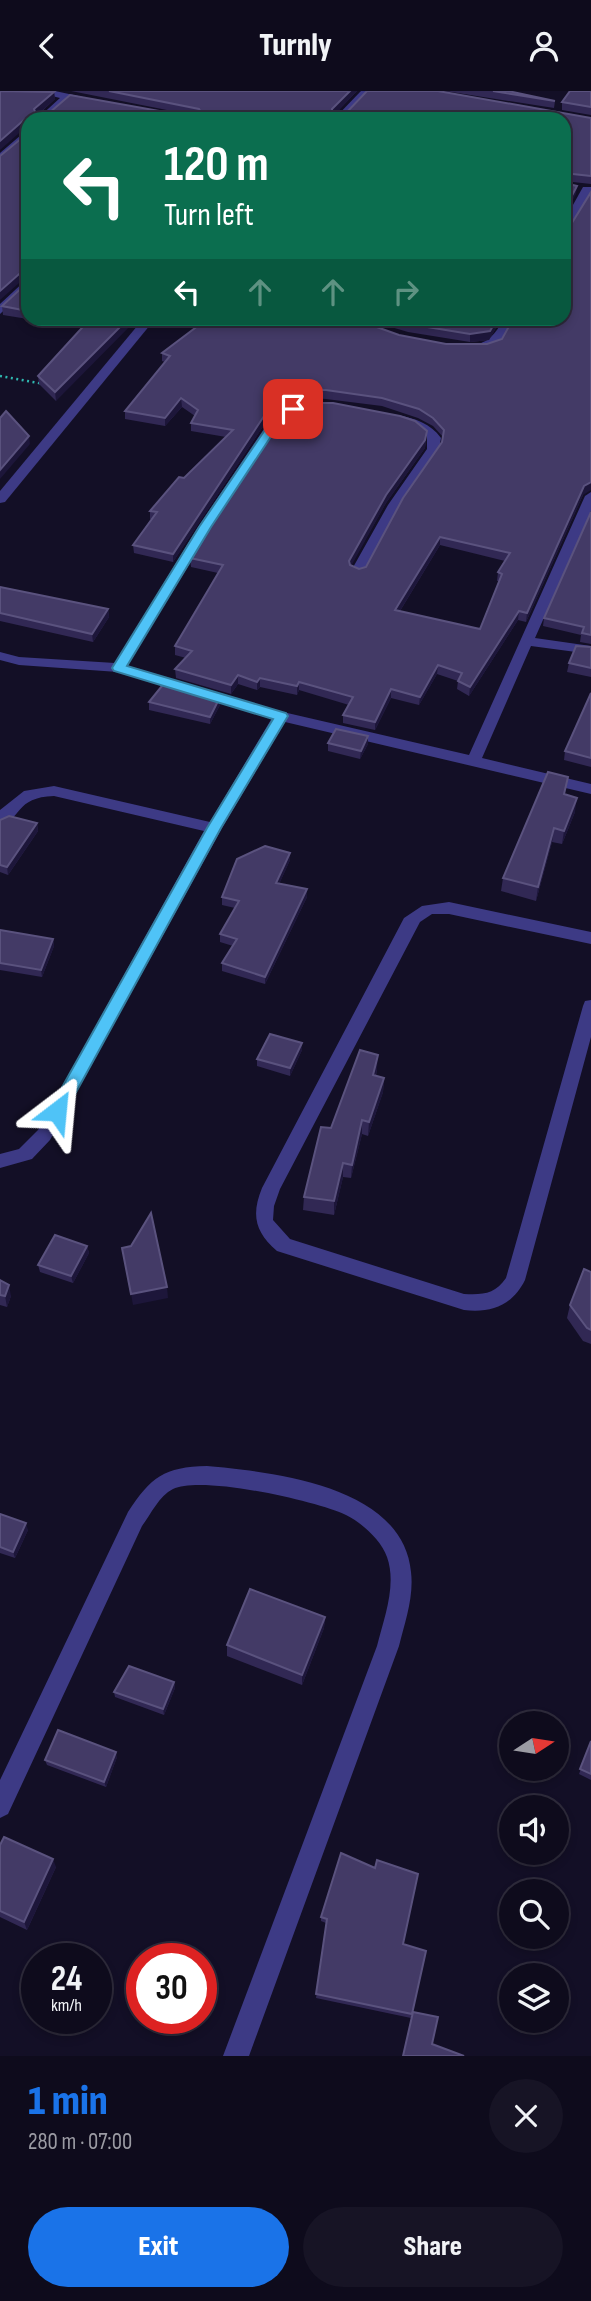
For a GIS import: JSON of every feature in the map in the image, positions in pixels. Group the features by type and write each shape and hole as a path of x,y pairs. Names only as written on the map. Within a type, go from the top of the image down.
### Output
{"street":[{"path":"37,91 105,102"},
{"path":"346,112 366,91"},
{"path":"50,112 68,96"},
{"path":"0,159 21,139"},
{"path":"571,216 585,189"},
{"path":"0,311 21,288"},
{"path":"0,499 143,326"},
{"path":"456,347 492,346 505,326"},
{"path":"119,668 205,527 276,421 293,409 313,405 337,407"},
{"path":"358,572 394,505 433,449 435,438 428,429 413,422 388,417"},
{"path":"474,759 591,496"},
{"path":"525,641 591,650"},
{"path":"0,656 19,661 119,668 281,716 474,759 591,789"},
{"path":"0,1161 14,1160 30,1153 44,1135 214,828 281,716"},
{"path":"0,821 22,796 47,790 214,828"},
{"path":"591,938 449,908 433,907 418,913 391,956 271,1188 263,1207 264,1223 271,1235 284,1245 464,1302 483,1305 508,1293 515,1280 591,1006"},
{"path":"0,1805 135,1519 155,1490 171,1479 193,1474 225,1475 354,1508 383,1531 397,1556 402,1590 388,1646 236,2056"}],"path":[{"path":"0,376 87,392"}],"building":[{"path":"0,91 54,92 34,109 35,112 21,112 21,123 0,141"},
{"path":"109,91 350,91 332,112 201,112 199,109"},
{"path":"367,91 438,91 557,112 347,112"},
{"path":"493,91 508,91 555,101"},
{"path":"570,91 591,91 591,107 562,102"},
{"path":"70,95 165,112 50,112"},
{"path":"571,114 591,118 591,176 571,174"},
{"path":"21,139 21,272 0,291 0,156"},
{"path":"571,185 577,186 571,198"},
{"path":"591,192 591,482 584,486 527,613 519,611 470,687 458,681 462,673 438,665 420,697 391,689 375,722 343,715 353,697 299,682 297,686 260,678 257,682 238,675 231,685 175,669 192,651 175,646 223,565 190,558 282,417 308,403 333,403 400,416 415,421 427,431 425,440 386,495 349,561 350,565 359,569 366,567 403,498 442,442 444,430 433,418 419,409 382,398 326,390 310,390 291,395 270,407 173,554 133,545 157,512 150,511 179,477 184,478 233,430 191,423 198,410 181,398 165,418 125,411 170,356 162,353 198,326 374,326 399,335 446,344 487,344 502,339 509,326 571,326 571,224","holes":["440,537 510,553 498,572 502,574 480,629 395,610"]},
{"path":"21,288 21,310 2,306"},
{"path":"84,326 121,326 55,392 38,376"},
{"path":"421,326 493,326 490,331 470,334"},
{"path":"6,411 29,436 0,470 0,418"},
{"path":"591,512 591,635 582,633 584,627 544,618"},
{"path":"0,587 108,609 92,634 0,613"},
{"path":"576,646 591,647 591,668 569,663"},
{"path":"166,681 220,697 210,717 149,702"},
{"path":"591,693 591,758 565,751"},
{"path":"336,729 368,736 361,751 328,743"},
{"path":"548,772 568,777 564,794 577,798 564,831 554,828 538,887 503,878"},
{"path":"9,816 37,823 7,867 0,865 0,820"},
{"path":"265,846 290,853 276,883 307,889 265,977 222,963 237,939 220,934 239,901 222,897 237,859"},
{"path":"0,930 53,939 41,970 0,963"},
{"path":"270,1034 302,1043 290,1068 257,1059"},
{"path":"360,1050 378,1055 373,1075 384,1078 369,1122 362,1120 352,1165 343,1163 334,1201 304,1197 321,1127 331,1128"},
{"path":"151,1213 167,1287 131,1294 122,1248 131,1246"},
{"path":"55,1235 87,1246 71,1276 38,1265"},
{"path":"584,1269 591,1272 591,1330 570,1305"},
{"path":"0,1280 9,1285 5,1296 0,1295"},
{"path":"0,1514 26,1523 13,1552 0,1547"},
{"path":"250,1589 325,1617 302,1675 227,1645"},
{"path":"129,1666 174,1682 163,1709 114,1692"},
{"path":"58,1730 116,1752 104,1782 45,1760"},
{"path":"591,1741 591,1774 580,1769"},
{"path":"4,1837 53,1859 24,1922 0,1911 0,1845"},
{"path":"341,1853 375,1868 377,1860 418,1874 403,1944 426,1951 412,2014 316,1994 327,1919 321,1917"},
{"path":"413,2012 438,2017 432,2044 464,2056 403,2056"}],"route":[{"path":"57,1111 214,828 281,716 119,668 205,527 276,421 293,409"}]}
